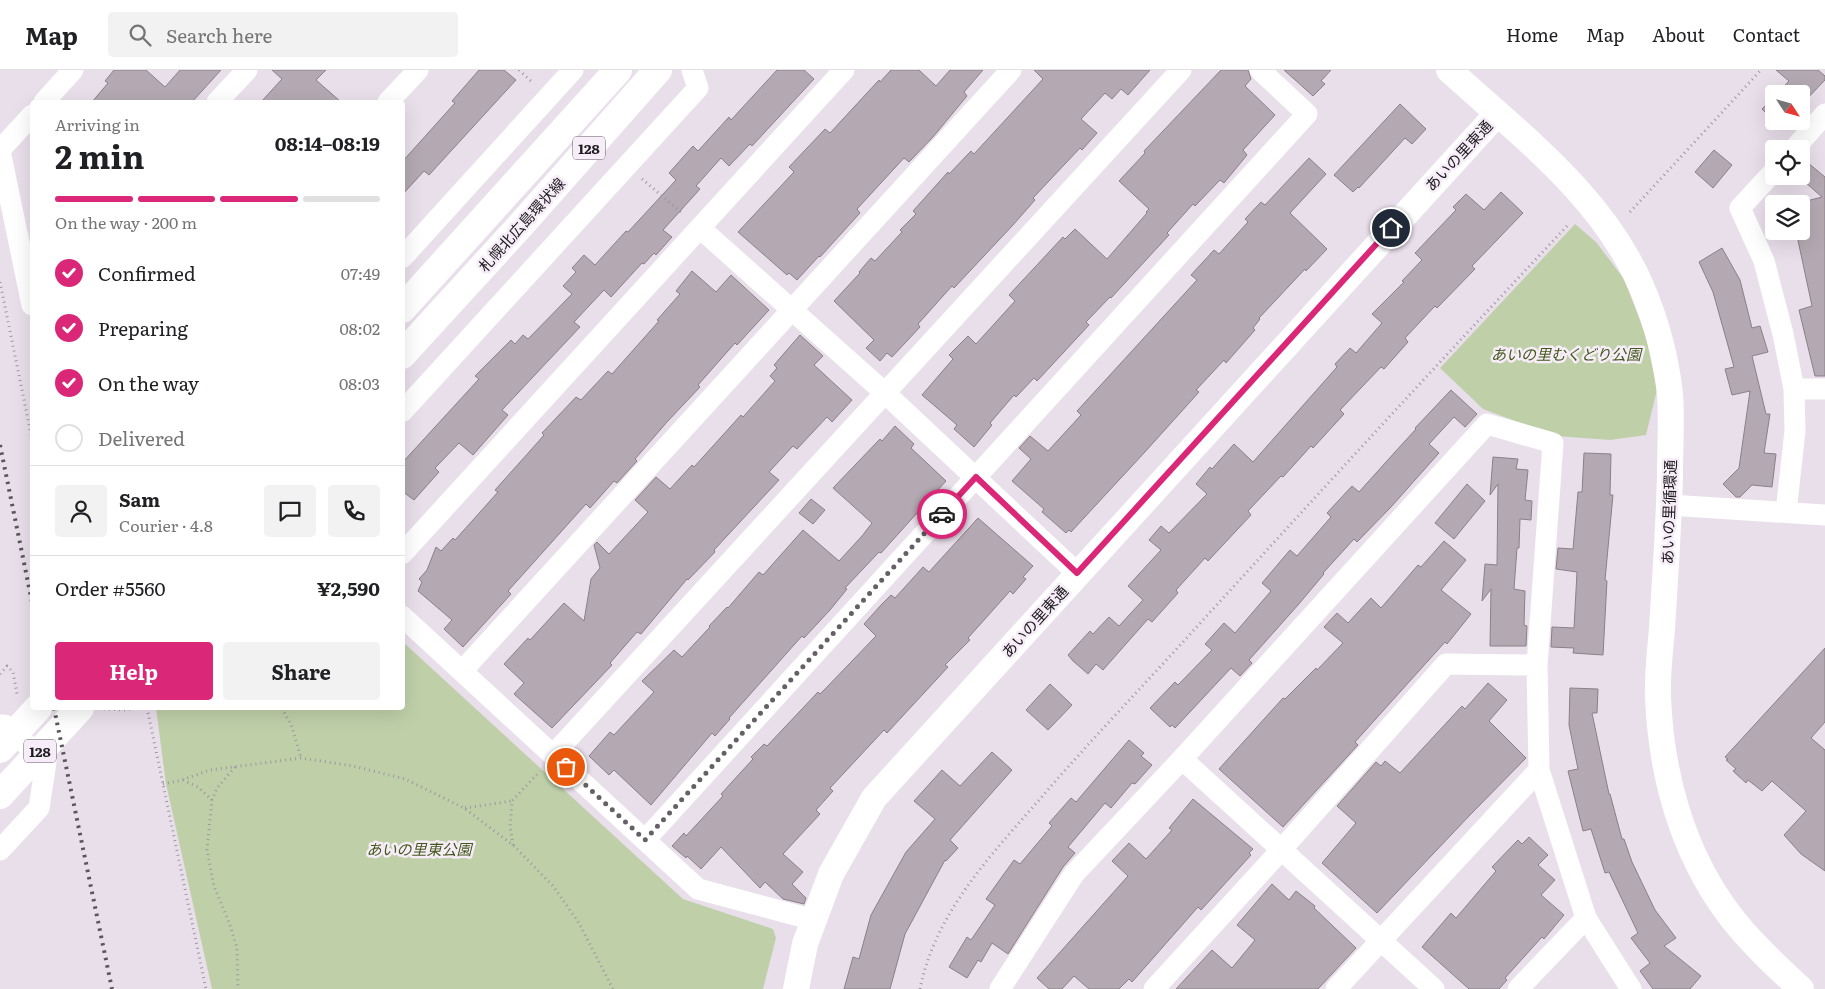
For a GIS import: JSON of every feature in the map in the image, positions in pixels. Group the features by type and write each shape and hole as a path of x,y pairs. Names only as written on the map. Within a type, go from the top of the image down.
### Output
{"main road":[{"name":"札幌北広島環状線","path":"405,306 618,70"},
{"name":"札幌北広島環状線","path":"405,352 520,226 658,70"},
{"name":"128","path":"0,749 28,701"},
{"name":"128","path":"0,795 78,710"}],"street":[{"path":"46,100 73,70"},
{"path":"219,100 247,70"},
{"path":"390,100 418,70"},
{"path":"405,255 573,70"},
{"path":"405,409 698,88 692,70"},
{"path":"405,551 693,223 844,70"},
{"path":"462,671 1011,70"},
{"path":"548,762 1181,70"},
{"path":"645,840 1307,114 1260,70"},
{"name":"あいの里循環通","path":"1449,70 1568,179 1600,217 1620,246 1641,286 1655,322 1665,362 1670,395 1670,505 1658,695 1662,747 1669,786 1682,830 1705,877 1728,912 1753,944 1800,989"},
{"name":"あいの里東通","path":"796,989 805,944 832,874 874,798 1497,114"},
{"path":"1802,140 1825,114"},
{"path":"30,117 0,150 30,294"},
{"path":"1765,181 1740,208 1764,261 1784,334 1794,389 1795,430 1786,512"},
{"path":"693,223 885,393 1077,573"},
{"path":"1794,389 1825,389"},
{"path":"1000,989 1074,874 1182,759 1487,424 1553,443 1537,665 1539,770 1586,918 1631,989"},
{"path":"1670,505 1825,515"},
{"path":"405,619 462,671 548,762 645,840 698,889 814,920"},
{"path":"1154,989 1282,849 1446,664 1537,665"},
{"path":"0,725 5,725 46,762 39,808 0,850"},
{"path":"1182,759 1434,989"},
{"path":"1336,989 1539,770"},
{"path":"1518,989 1586,918"}],"path":[{"path":"519,70 535,85"},
{"path":"1630,212 1761,70"},
{"path":"640,177 693,223"},
{"path":"920,989 922,977 940,930 969,883 994,851 1059,777 1409,395 1567,226"},
{"path":"0,282 30,429"},
{"path":"0,674 7,666 13,672 28,701"},
{"path":"147,710 206,989"},
{"path":"283,710 292,727 301,758"},
{"path":"163,784 182,780 210,770 301,758 353,766 405,779 464,808 513,845 553,886 578,923 613,989"},
{"path":"513,845 510,827 512,801 548,762"},
{"path":"235,767 217,788 212,800 207,850 214,886 230,925 236,948 238,989"},
{"path":"182,780 198,786 212,800"},
{"path":"464,808 512,801"}],"green space":[{"name":"あいの里むくどり公園","path":"1575,224 1596,242 1624,279 1646,336 1657,390 1646,435 1610,440 1556,436 1483,409 1440,368"},
{"name":"あいの里東公園","path":"405,644 683,899 773,929 776,938 763,989 212,989 166,784 156,710 405,710"}],"building":[{"path":"114,70 146,70 165,87 180,70 221,70 194,100 94,100 108,83 105,81"},
{"path":"272,70 326,70 316,80 339,100 263,100 282,79"},
{"path":"479,70 504,70 516,80 429,175 424,171 405,192 405,159 455,103 452,101"},
{"path":"777,70 804,70 814,79 752,146 750,144 729,166 721,158 696,186 700,189 663,230 672,237 656,255 654,253 644,264 642,263 611,297 604,290 574,322 580,327 502,410 508,415 473,455 459,443 435,468 439,472 414,500 405,493 405,460 479,379 475,376 511,340 515,344 523,335 528,339 572,294 563,286 576,272 572,268 584,255 595,265 676,180 669,173 693,146 698,151 729,117 731,120"},
{"path":"891,70 919,70 936,86 950,70 983,70 964,92 967,96 933,137 909,162 904,158 857,209 860,213 797,280 789,273 787,275 738,232 794,172 789,167 825,129 830,133 879,80 880,82"},
{"path":"1034,70 1150,70 1128,95 1121,89 1112,99 1105,93 1081,119 1097,133 1082,150 1080,148 1033,198 1035,200 954,288 952,286 918,324 920,327 892,357 887,353 880,361 866,348 874,340 834,301 871,258 875,261 902,232 900,230 916,214 913,211 948,172 949,174 971,151 974,154 1043,79"},
{"path":"1221,70 1248,70 1251,79 1245,86 1275,115 1243,150 1247,155 1224,183 1220,180 1195,206 1193,204 1167,233 1169,235 1111,298 1086,322 1089,325 1037,381 1034,378 1016,397 1014,395 990,423 992,425 974,447 954,429 957,425 922,395 953,359 949,355 968,336 976,344 1015,301 1009,295 1063,237 1065,239 1075,229 1107,259 1149,209 1119,181 1145,153 1144,151"},
{"path":"1284,70 1331,70 1321,81 1325,84 1313,96"},
{"path":"1776,70 1818,70 1825,76 1825,80 1810,96 1810,85 1785,85 1789,81"},
{"path":"1400,104 1426,129 1412,144 1405,138 1359,188 1353,192 1334,175"},
{"path":"1714,150 1732,165 1713,188 1695,172"},
{"path":"1309,158 1326,174 1290,213 1327,249 1306,271 1305,269 1259,318 1253,328 1255,330 1226,363 1224,360 1196,390 1199,392 1144,453 1071,532 1069,530 1066,533 1042,512 1044,509 1012,481 1031,459 1019,448 1030,436 1048,451 1081,415 1077,411 1197,280 1191,275 1214,250 1219,254 1248,222 1245,219 1261,202 1265,205"},
{"path":"1810,165 1825,177 1825,376 1815,376 1799,310 1812,306 1798,240 1810,240 1810,200 1822,197 1808,185 1810,185"},
{"path":"1501,192 1523,213 1472,266 1475,269 1437,308 1435,306 1405,338 1408,342 1384,369 1381,367 1340,410 1344,414 1313,448 1311,446 1283,477 1281,476 1248,511 1251,515 1208,561 1205,558 1176,590 1178,593 1152,622 1148,619 1103,670 1096,664 1088,674 1073,661 1068,655 1090,631 1093,634 1109,617 1119,626 1143,600 1128,586 1161,550 1149,540 1161,526 1169,533 1207,494 1196,484 1210,467 1212,469 1234,444 1253,462 1337,367 1335,364 1350,348 1356,353 1382,323 1372,314 1404,282 1402,281 1422,260 1415,253 1456,210 1453,207 1466,194 1484,210"},
{"path":"1722,248 1740,280 1752,328 1760,326 1768,352 1752,356 1766,414 1770,414 1764,453 1776,454 1772,487 1752,485 1740,497 1736,497 1723,484 1739,468 1750,391 1732,395 1725,369 1734,367 1713,292 1699,262"},
{"path":"692,271 716,292 731,275 769,310 737,345 735,343 698,385 700,387 635,459 637,461 617,483 614,481 590,508 586,504 508,591 511,594 463,647 444,629 452,620 418,591 422,582 419,579 427,570 436,547 441,551 453,538 455,540 498,492 495,490 544,435 542,433 576,397 581,400 608,371 612,374 680,294 676,291"},
{"path":"800,335 823,356 814,365 852,400 832,422 827,417 797,449 793,446 769,472 779,480 714,550 715,552 687,579 641,634 637,632 610,663 612,665 552,728 514,694 524,683 504,664 528,638 530,640 564,603 584,621 591,579 600,568 594,545 597,542 609,554 648,512 635,500 656,477 670,489 692,465 694,467 775,381 770,376 777,368 774,365"},
{"path":"1451,390 1477,414 1465,427 1454,417 1429,444 1439,453 1391,507 1357,542 1354,539 1323,573 1298,605 1249,660 1252,663 1240,676 1231,668 1175,728 1172,725 1170,727 1150,708 1175,682 1178,685 1212,650 1205,644 1224,623 1235,633 1271,591 1262,583 1290,550 1297,556 1331,517 1327,513 1352,486 1359,492"},
{"path":"895,426 914,444 911,448 946,481 881,553 879,552 845,588 847,589 830,610 804,638 802,636 715,736 712,733 651,805 614,770 609,775 589,756 610,732 614,735 654,692 642,681 674,650 682,657 759,572 763,575 803,530 839,561 862,536 872,523 833,488"},
{"path":"1584,453 1611,454 1610,495 1613,495 1605,580 1607,581 1603,655 1573,653 1574,648 1551,647 1552,627 1574,628 1577,572 1556,569 1558,548 1573,549 1578,492 1582,492"},
{"path":"1493,457 1518,459 1516,469 1528,470 1525,500 1532,501 1531,520 1520,519 1514,589 1525,591 1524,625 1527,626 1526,646 1490,646 1491,589 1482,601 1485,564 1497,565 1498,484 1490,495"},
{"path":"1467,484 1485,501 1454,539 1435,523"},
{"path":"811,499 825,510 813,524 799,513"},
{"path":"978,518 1033,566 1023,577 1026,579 1013,594 1010,591 968,638 970,640 945,665 948,667 887,733 884,730 830,788 833,791 816,810 820,814 783,854 803,872 792,884 806,898 804,904 783,899 765,882 760,888 721,847 701,869 672,846 684,833 686,836 723,796 721,794 753,759 751,757 764,744 767,746 818,692 820,694 876,636 864,624 881,605 891,595 895,598 923,567 929,572"},
{"path":"1444,541 1466,560 1441,590 1471,614 1447,644 1445,642 1355,742 1358,745 1283,827 1219,769 1283,698 1285,699 1316,668 1317,670 1343,643 1324,627 1337,613 1348,623 1371,598 1381,608 1418,565 1421,567"},
{"path":"1825,648 1825,722 1811,738 1825,750 1825,871 1801,854 1784,835 1806,811 1772,781 1762,791 1748,780 1746,783 1733,771 1736,769 1725,757"},
{"path":"1488,683 1507,700 1489,721 1526,758 1377,913 1322,863 1356,823 1337,806 1376,762 1381,766 1385,761 1400,773 1462,706 1465,709"},
{"path":"1050,684 1072,705 1048,730 1026,710"},
{"path":"1570,688 1598,689 1597,713 1592,713 1609,794 1622,839 1624,839 1632,862 1655,910 1676,938 1664,946 1701,976 1690,989 1653,989 1640,971 1650,963 1631,938 1638,933 1609,872 1605,873 1591,829 1583,831 1568,771 1578,769 1569,725"},
{"path":"1129,740 1144,753 1141,756 1152,765 1135,784 1132,783 1111,808 1105,803 1068,847 1075,853 1063,867 1008,954 992,943 981,962 978,960 967,978 949,967 967,937 971,940 995,905 986,899 1014,860 1020,864 1052,826 1049,823 1071,798 1076,802"},
{"path":"992,752 1012,770 950,840 958,848 945,860 905,934 890,989 844,989 853,957 859,959 871,915 906,852 935,819 914,801 942,770 960,786"},
{"path":"1193,799 1253,849 1249,853 1251,855 1201,910 1198,907 1132,982 1129,979 1119,989 1089,989 1074,976 1062,989 1049,989 1037,978 1128,876 1112,861 1129,843 1146,859 1172,830 1169,828"},
{"path":"1529,837 1548,855 1538,865 1555,880 1541,895 1564,915 1544,939 1542,937 1505,978 1507,980 1499,989 1469,989 1422,947 1451,913 1456,918 1496,871 1492,867 1518,840 1522,844"},
{"path":"1272,884 1289,900 1296,891 1315,906 1314,908 1356,948 1318,989 1176,989 1212,950 1232,968 1255,940 1237,925"}],"railway":[{"path":"0,445 30,592"},
{"path":"54,710 112,989"}],"way so far":[{"path":"566,767 645,840 942,514"}],"route":[{"path":"942,514 976,477 1077,573 1391,228"}]}
